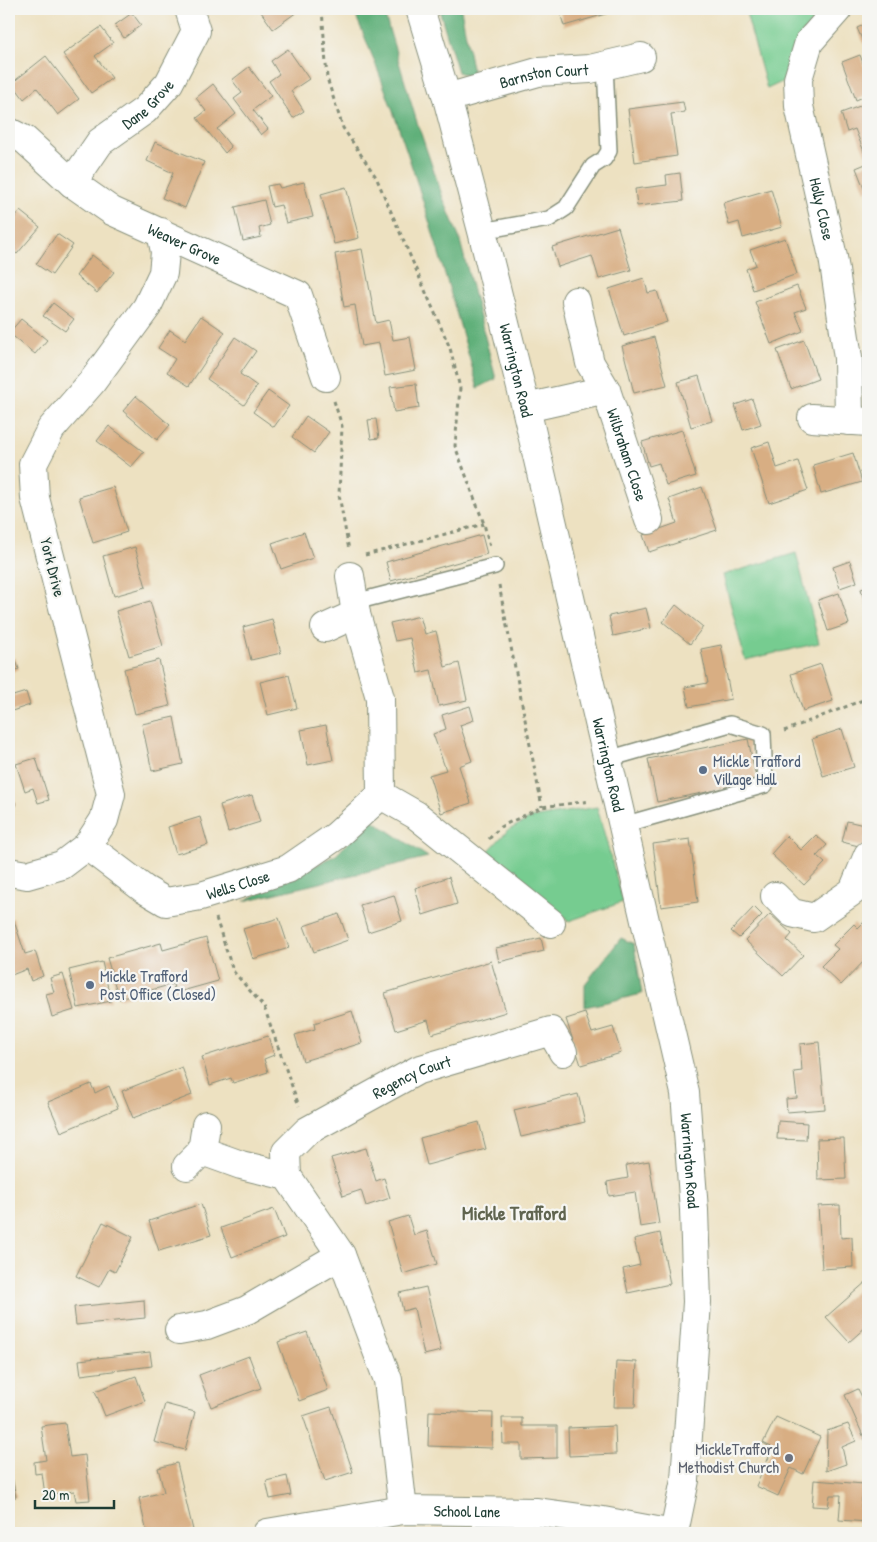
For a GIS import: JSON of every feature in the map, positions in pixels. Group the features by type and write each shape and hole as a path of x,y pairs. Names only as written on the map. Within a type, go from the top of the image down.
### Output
{"street":[{"name":"Dane Grove","path":"72,183 100,142 145,110 170,83 196,31 189,9"},
{"name":"Warrington Road","path":"420,9 447,98 526,408 685,1093 694,1210 697,1302 685,1480 674,1533"},
{"name":"Holly Close","path":"812,418 859,421 833,257 799,106 798,79 809,42 838,9"},
{"name":"Barnston Court","path":"447,98 538,72 590,69 641,57"},
{"name":"Weaver Grove","path":"9,132 25,140 72,183 112,211 298,295 326,376"},
{"name":"York Drive","path":"9,872 27,875 62,865 87,846 104,820 111,794 35,498 33,464 51,429 92,382 147,308 163,273 165,252 161,232"},
{"name":"Wilbraham Close","path":"576,301 590,363 606,390 649,520"},
{"name":"Wilbraham Close","path":"526,408 606,390"},
{"path":"354,563 356,608 380,698 381,795 416,815 551,924"},
{"path":"325,628 356,608"},
{"name":"Wells Close","path":"87,846 144,889 166,902 209,894 288,868 336,836 381,795"},
{"path":"775,896 792,913 814,918 853,891 868,855"},
{"name":"Regency Court","path":"287,1176 286,1152 307,1130 418,1070 551,1031 564,1052"},
{"path":"198,1147 241,1166 287,1176 341,1255 388,1380 403,1510"},
{"path":"179,1330 208,1325 247,1310 341,1255"},
{"name":"School Lane","path":"266,1533 403,1510 537,1512 604,1521 668,1533"}],"lane":[{"path":"482,231 549,219 566,208 593,166 604,158 609,151 605,65"},
{"path":"356,608 495,566"},
{"path":"608,759 730,724 763,734 765,786 623,825"}],"path":[{"path":"322,9 327,78 343,128 376,177 450,348 460,388 455,446 484,524 495,566 542,807"},
{"path":"326,376 342,426 339,495 354,563 484,524"},
{"path":"763,734 788,731 868,698"},
{"path":"471,858 500,827 542,807 617,797"},
{"path":"209,894 233,971 264,1007 307,1130"}],"green space":[{"path":"353,9 383,9 416,119 443,198 459,237 496,379 478,388 422,197 390,102"},
{"path":"439,9 461,9 474,79 458,72"},
{"path":"745,9 824,9 802,34 784,81 767,89"},
{"path":"796,553 819,643 745,660 723,575"},
{"path":"597,807 623,902 569,921 484,856 507,831 531,818"},
{"path":"371,819 428,857 244,901 336,855"},
{"path":"621,938 634,944 642,994 585,1007 585,984"}],"building":[{"path":"259,9 295,9 297,12 273,29"},
{"path":"559,9 607,9 609,13 564,26"},
{"path":"132,13 141,25 124,38 115,25"},
{"path":"868,23 868,53 857,28"},
{"path":"101,27 113,43 95,56 112,78 91,93 63,54"},
{"path":"288,49 309,79 291,91 304,111 293,118 269,81 279,74 271,61"},
{"path":"860,55 868,76 868,95 856,100 842,62"},
{"path":"46,56 79,99 58,115 37,88 24,99 12,83"},
{"path":"249,67 271,96 253,110 268,129 261,135 234,99 242,93 232,80"},
{"path":"213,84 236,114 217,129 231,147 225,153 197,118 206,111 196,98"},
{"path":"683,102 685,112 671,114 677,156 635,162 628,109"},
{"path":"868,103 868,153 865,154 855,129 847,132 841,113"},
{"path":"155,142 204,162 185,208 162,198 173,173 147,161"},
{"path":"868,163 868,189 865,191 856,168"},
{"path":"680,173 683,201 637,206 635,189 667,185 666,175"},
{"path":"304,182 313,217 286,223 281,205 272,207 267,186 278,184 280,188"},
{"path":"346,187 359,238 334,244 321,194"},
{"path":"771,189 782,227 743,238 739,222 729,225 723,203"},
{"path":"264,200 270,225 259,228 261,237 243,241 235,207"},
{"path":"20,211 40,227 17,254 9,248 9,224"},
{"path":"618,227 631,270 599,279 592,256 558,267 552,247"},
{"path":"57,234 73,245 52,275 36,264"},
{"path":"785,238 797,274 753,290 746,269 756,265 750,250"},
{"path":"362,249 376,323 389,320 393,340 410,337 416,370 385,376 379,343 362,346 355,305 344,307 335,254"},
{"path":"92,255 114,272 97,293 76,276"},
{"path":"644,278 648,293 657,291 667,322 624,336 609,289"},
{"path":"797,286 806,308 795,312 803,331 771,344 755,302"},
{"path":"53,303 74,319 65,331 43,316"},
{"path":"201,316 225,332 189,386 167,372 175,359 158,348 170,330 185,340"},
{"path":"21,319 47,340 35,354 9,333"},
{"path":"235,337 256,351 240,374 257,386 244,405 207,379"},
{"path":"654,337 667,385 634,393 622,346"},
{"path":"804,340 818,379 791,389 777,350"},
{"path":"699,376 712,421 691,427 678,382"},
{"path":"416,384 419,408 394,412 390,387"},
{"path":"268,391 289,406 274,427 253,412"},
{"path":"136,396 170,425 157,440 123,411"},
{"path":"752,399 761,424 743,430 735,405"},
{"path":"306,416 329,432 314,453 292,437"},
{"path":"376,419 379,438 371,439 368,420"},
{"path":"109,426 144,452 131,467 97,441"},
{"path":"682,430 696,476 666,485 659,463 649,466 642,442"},
{"path":"769,442 777,468 798,461 808,490 769,503 751,448"},
{"path":"853,453 862,482 821,494 813,465"},
{"path":"113,487 127,532 93,543 79,497"},
{"path":"702,487 717,530 649,552 643,535 677,523 669,499"},
{"path":"304,532 313,558 281,569 272,543"},
{"path":"482,535 487,554 391,581 386,562"},
{"path":"135,547 146,587 114,596 103,556"},
{"path":"850,561 857,582 840,588 833,567"},
{"path":"868,587 868,612 861,589"},
{"path":"839,593 849,624 828,631 818,600"},
{"path":"150,601 163,646 129,656 116,611"},
{"path":"676,605 703,627 690,644 663,622"},
{"path":"646,608 651,628 613,636 609,616"},
{"path":"420,616 425,634 436,631 445,667 459,663 467,700 439,706 431,670 418,673 410,638 395,641 390,623"},
{"path":"272,619 281,653 251,660 243,627"},
{"path":"721,645 731,699 689,707 685,687 708,683 701,649"},
{"path":"15,658 19,669 9,673 9,660"},
{"path":"159,660 170,706 135,714 124,669"},
{"path":"821,664 833,701 803,711 791,674"},
{"path":"289,675 297,708 268,715 260,682"},
{"path":"9,684 13,696 26,692 30,705 9,712"},
{"path":"470,706 474,720 460,725 472,761 459,766 471,803 441,813 429,775 446,770 433,734 446,729 442,715"},
{"path":"174,717 183,764 152,771 142,724"},
{"path":"326,725 333,760 308,765 301,730"},
{"path":"842,729 854,767 823,776 812,739"},
{"name":"Mickle Trafford Village Hall","path":"748,739 757,782 657,802 648,759"},
{"path":"36,758 49,800 38,803 33,788 25,791 16,764"},
{"path":"9,784 16,805 9,807"},
{"path":"252,795 260,822 228,832 220,805"},
{"path":"200,817 208,845 176,854 168,827"},
{"path":"847,821 868,826 863,847 842,842"},
{"path":"816,835 827,845 817,856 825,863 804,885 771,854 787,836 801,850"},
{"path":"690,839 698,902 661,907 653,844"},
{"path":"449,877 457,904 423,915 415,888"},
{"path":"394,895 402,921 368,932 360,905"},
{"path":"754,907 762,915 739,938 731,931"},
{"path":"339,914 348,940 314,952 304,926"},
{"path":"770,914 792,934 787,940 803,955 783,976 745,940"},
{"path":"13,918 25,954 35,951 43,976 31,981 27,969 9,976 9,920"},
{"path":"279,918 289,948 253,959 243,929"},
{"path":"868,918 868,957 841,985 821,966 838,949 833,945 854,924 858,928"},
{"path":"206,938 218,981 175,993 173,984 119,999 107,958 161,943 163,950"},
{"path":"541,938 544,951 499,962 496,948"},
{"path":"491,961 506,1012 432,1034 428,1020 396,1030 385,993"},
{"name":"Mickle Trafford Post Office (Closed)","path":"102,962 111,1001 78,1008 69,970"},
{"path":"63,974 74,1010 52,1017 46,994 54,992 50,978"},
{"path":"352,1011 362,1043 303,1061 295,1035 315,1029 314,1023"},
{"path":"585,1013 592,1033 613,1027 621,1053 581,1065 566,1019"},
{"path":"268,1036 274,1055 264,1059 268,1072 233,1083 231,1078 210,1085 202,1057"},
{"path":"819,1042 825,1109 787,1112 786,1099 797,1098 794,1072 802,1071 800,1044"},
{"path":"182,1067 192,1095 133,1118 122,1091"},
{"path":"91,1084 95,1093 109,1086 118,1108 61,1132 48,1102"},
{"path":"578,1094 585,1122 521,1137 514,1110"},
{"path":"778,1121 807,1123 806,1140 777,1139"},
{"path":"479,1122 486,1149 427,1165 420,1138"},
{"path":"844,1138 846,1179 818,1180 817,1139"},
{"path":"366,1148 376,1181 384,1178 390,1198 366,1206 361,1190 343,1196 331,1158"},
{"path":"649,1161 659,1224 640,1227 635,1192 609,1196 607,1182 628,1178 626,1165"},
{"path":"201,1204 211,1235 159,1251 149,1221"},
{"path":"840,1205 841,1238 852,1237 853,1267 822,1269 818,1206"},
{"path":"274,1209 285,1237 232,1257 221,1228"},
{"path":"408,1216 414,1235 427,1231 437,1264 403,1274 388,1222"},
{"path":"103,1222 133,1237 115,1272 109,1269 99,1287 76,1276"},
{"path":"660,1233 670,1284 628,1293 623,1269 640,1265 634,1239"},
{"path":"867,1281 868,1325 849,1342 826,1317"},
{"path":"426,1287 441,1351 424,1355 414,1308 403,1311 399,1293"},
{"path":"144,1300 145,1318 76,1325 74,1307"},
{"path":"307,1332 328,1390 299,1401 278,1342"},
{"path":"150,1352 152,1366 81,1375 79,1360"},
{"path":"249,1356 261,1388 211,1407 199,1375"},
{"path":"616,1361 637,1362 635,1407 614,1407"},
{"path":"136,1376 145,1401 105,1416 95,1391"},
{"path":"858,1389 864,1401 868,1399 868,1439 865,1440 845,1395"},
{"path":"165,1404 195,1412 185,1450 154,1442"},
{"path":"331,1407 353,1472 325,1481 303,1416"},
{"path":"429,1411 493,1413 492,1448 428,1446"},
{"name":"MickleTrafford Methodist Church","path":"776,1417 820,1437 803,1474 791,1468 778,1496 756,1486 773,1448 763,1443"},
{"path":"502,1418 522,1418 522,1426 557,1426 557,1458 521,1459 521,1444 503,1444"},
{"path":"65,1423 70,1457 85,1455 90,1500 76,1501 74,1491 45,1495 42,1473 35,1474 34,1462 46,1460 41,1426"},
{"path":"848,1424 856,1441 842,1447 846,1464 826,1471 827,1431"},
{"path":"615,1426 616,1454 569,1456 568,1428"},
{"path":"9,1461 16,1497 9,1498"},
{"path":"177,1463 193,1530 181,1533 147,1533 139,1498 164,1492 158,1468"},
{"path":"287,1476 291,1495 270,1499 266,1481"},
{"path":"814,1480 864,1484 861,1507 868,1507 868,1522 839,1520 841,1495 830,1495 828,1507 812,1506"}],"place":[{"name":"Mickle Trafford Village Hall","path":"703,770"},
{"name":"Mickle Trafford Post Office (Closed)","path":"90,985"},
{"name":"MickleTrafford Methodist Church","path":"789,1458"}],"district":[{"name":"Mickle Trafford","path":"514,1213"}]}
